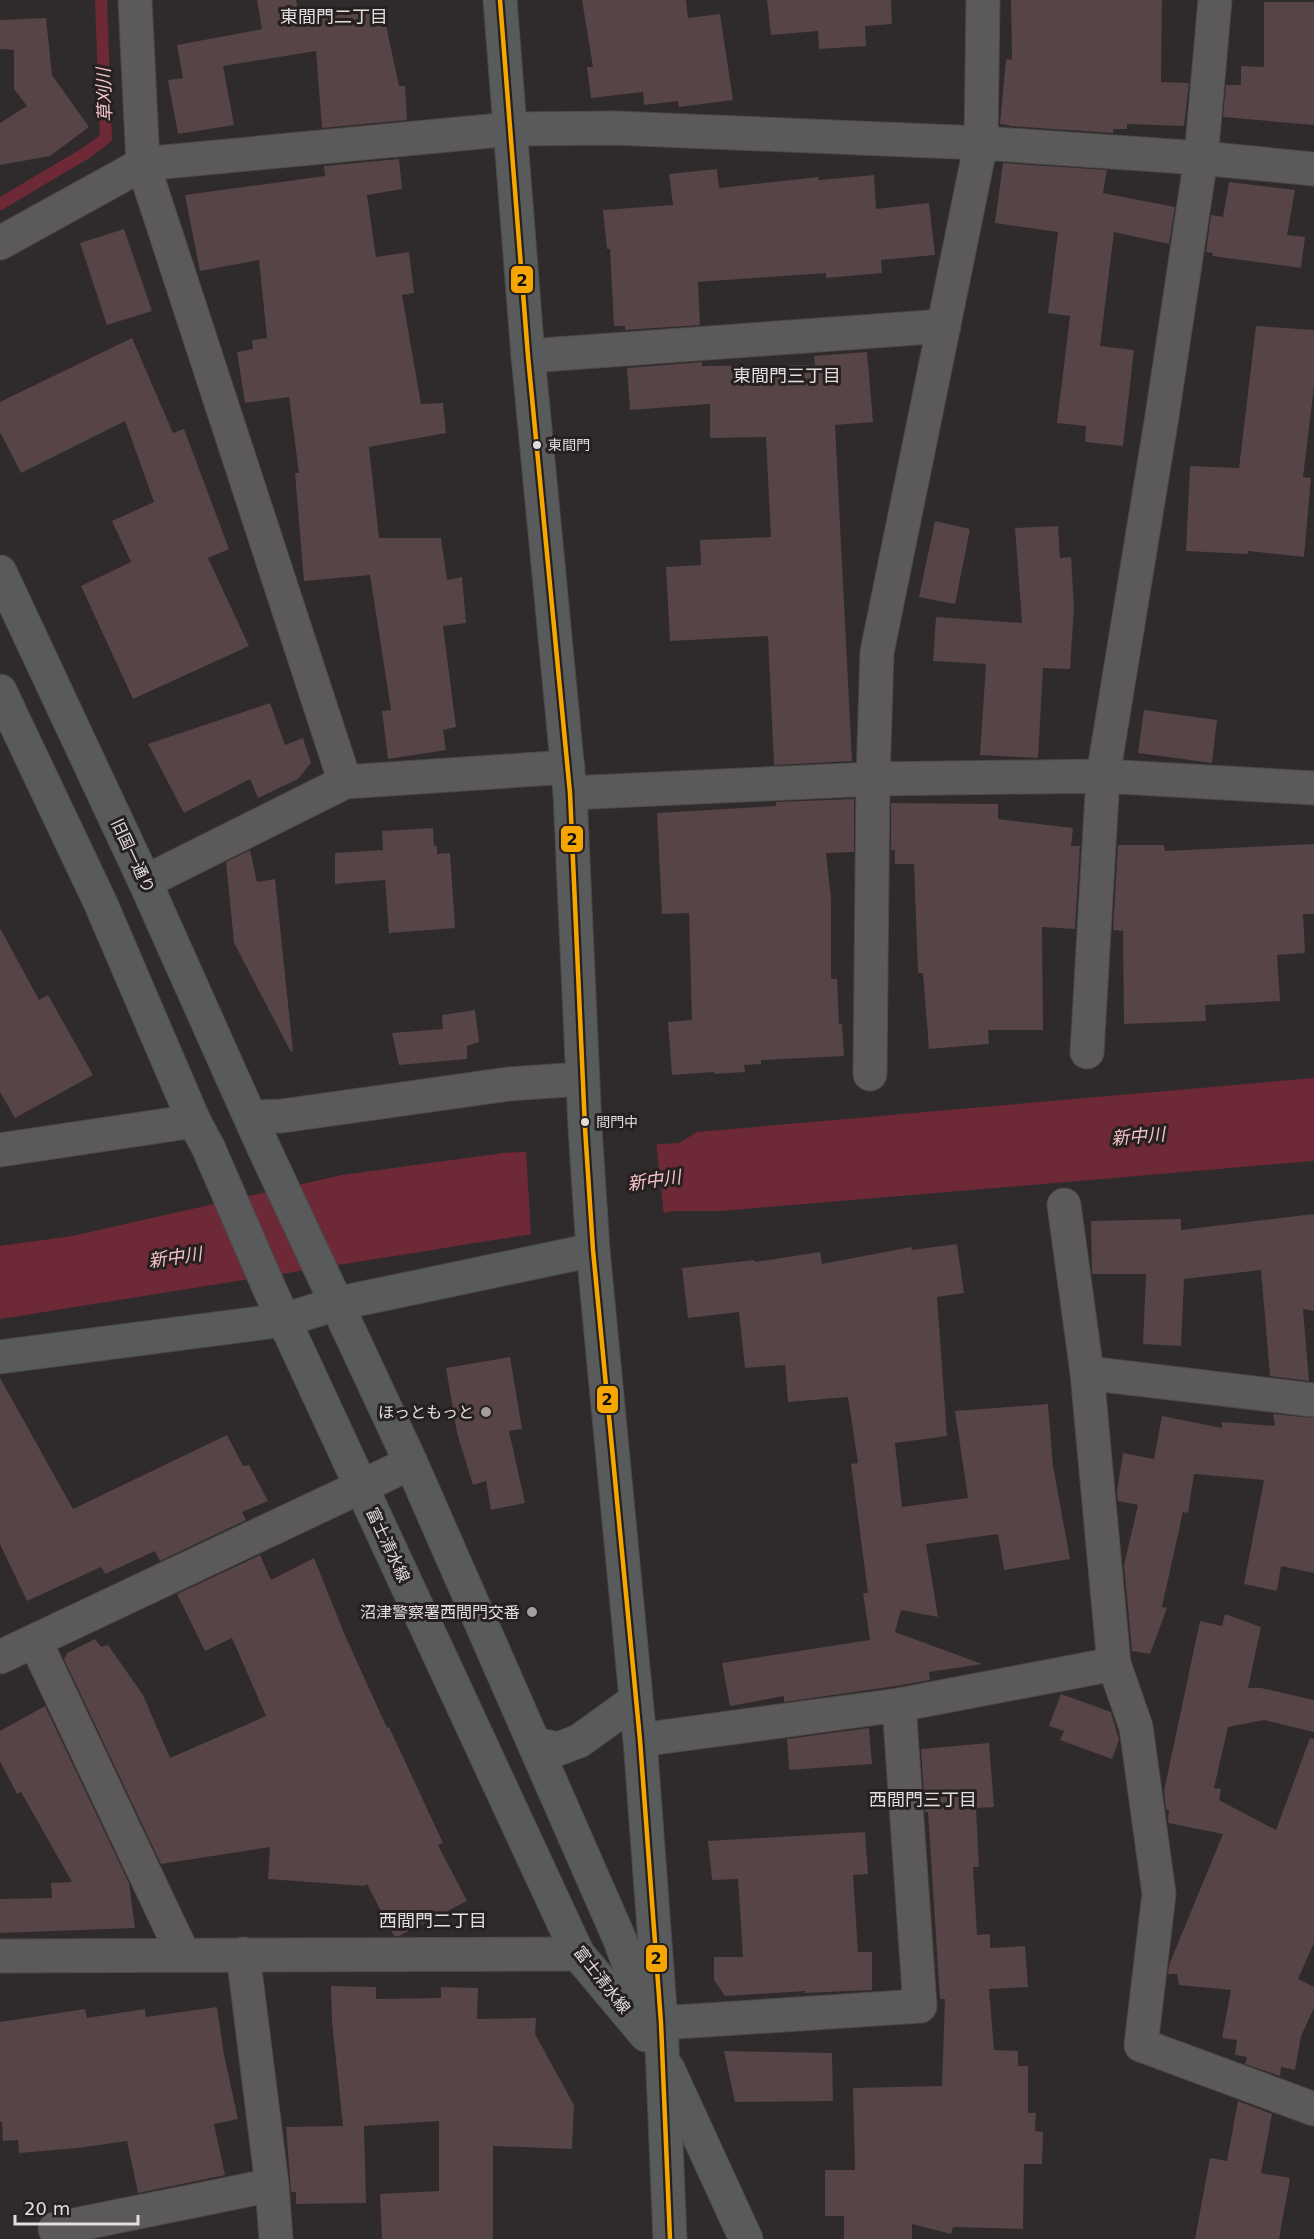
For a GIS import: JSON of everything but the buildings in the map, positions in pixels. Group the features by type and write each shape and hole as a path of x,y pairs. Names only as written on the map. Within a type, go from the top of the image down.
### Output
{"main road":[{"path":"500,0 528,356 569,780 582,1079 593,1250 640,1740 661,2038 670,2239"},
{"name":"旧国一通り","path":"0,572 145,882 256,1130"},
{"path":"0,691 100,902 201,1134"},
{"name":"富士清水線","path":"256,1130 411,1463 620,1940 746,2239"},
{"name":"富士清水線","path":"201,1134 270,1290 578,1954 661,2038"},
{"path":"0,1357 284,1320 336,1304 593,1250"},
{"path":"534,1744 558,1749 579,1740 636,1700"}],"street":[{"path":"135,0 143,164 345,782"},
{"path":"870,1074 873,778 877,652 981,143 983,0"},
{"path":"1087,1052 1103,776 1201,158 1215,0"},
{"path":"0,243 143,164 511,129 614,128 981,143 1201,158 1314,169"},
{"path":"528,356 944,326"},
{"path":"145,882 345,782 1103,776 1314,788"},
{"path":"256,1130 282,1116 507,1084 582,1079"},
{"path":"0,1150 201,1134"},
{"path":"1064,1205 1087,1373 1114,1664 1136,1726 1159,1894 1141,2045 1314,2109"},
{"path":"1087,1373 1314,1400"},
{"path":"0,1657 411,1463"},
{"path":"35,1641 183,1954"},
{"path":"640,1740 899,1705 1114,1664"},
{"path":"661,2038 920,2006 899,1705"},
{"path":"243,1954 272,2186 276,2239"},
{"path":"0,1956 578,1954"},
{"path":"55,2229 272,2186"}],"water":[{"name":"新中川","path":"1314,1078 1314,1161 721,1211 676,1211 0,1319 0,1246 72,1236 342,1175 503,1153 679,1143 697,1132"}],"pier":[{"path":"656,1141 664,1216 531,1237 526,1148"}],"waterway":[{"name":"草刈川","path":"0,204 86,153 106,138 101,0"}],"transit line":[{"name":"2","path":"500,0 528,356 570,793 585,1128 593,1250 640,1740 661,2023 670,2239"}],"place":[{"name":"東間門","path":"537,445"},
{"name":"間門中","path":"585,1122"},
{"name":"ほっともっと","path":"486,1412"},
{"name":"沼津警察署西間門交番","path":"532,1612"}],"district":[{"name":"東間門二丁目","path":"334,16"},
{"name":"東間門三丁目","path":"787,375"},
{"name":"西間門三丁目","path":"923,1799"},
{"name":"西間門二丁目","path":"433,1920"}]}
